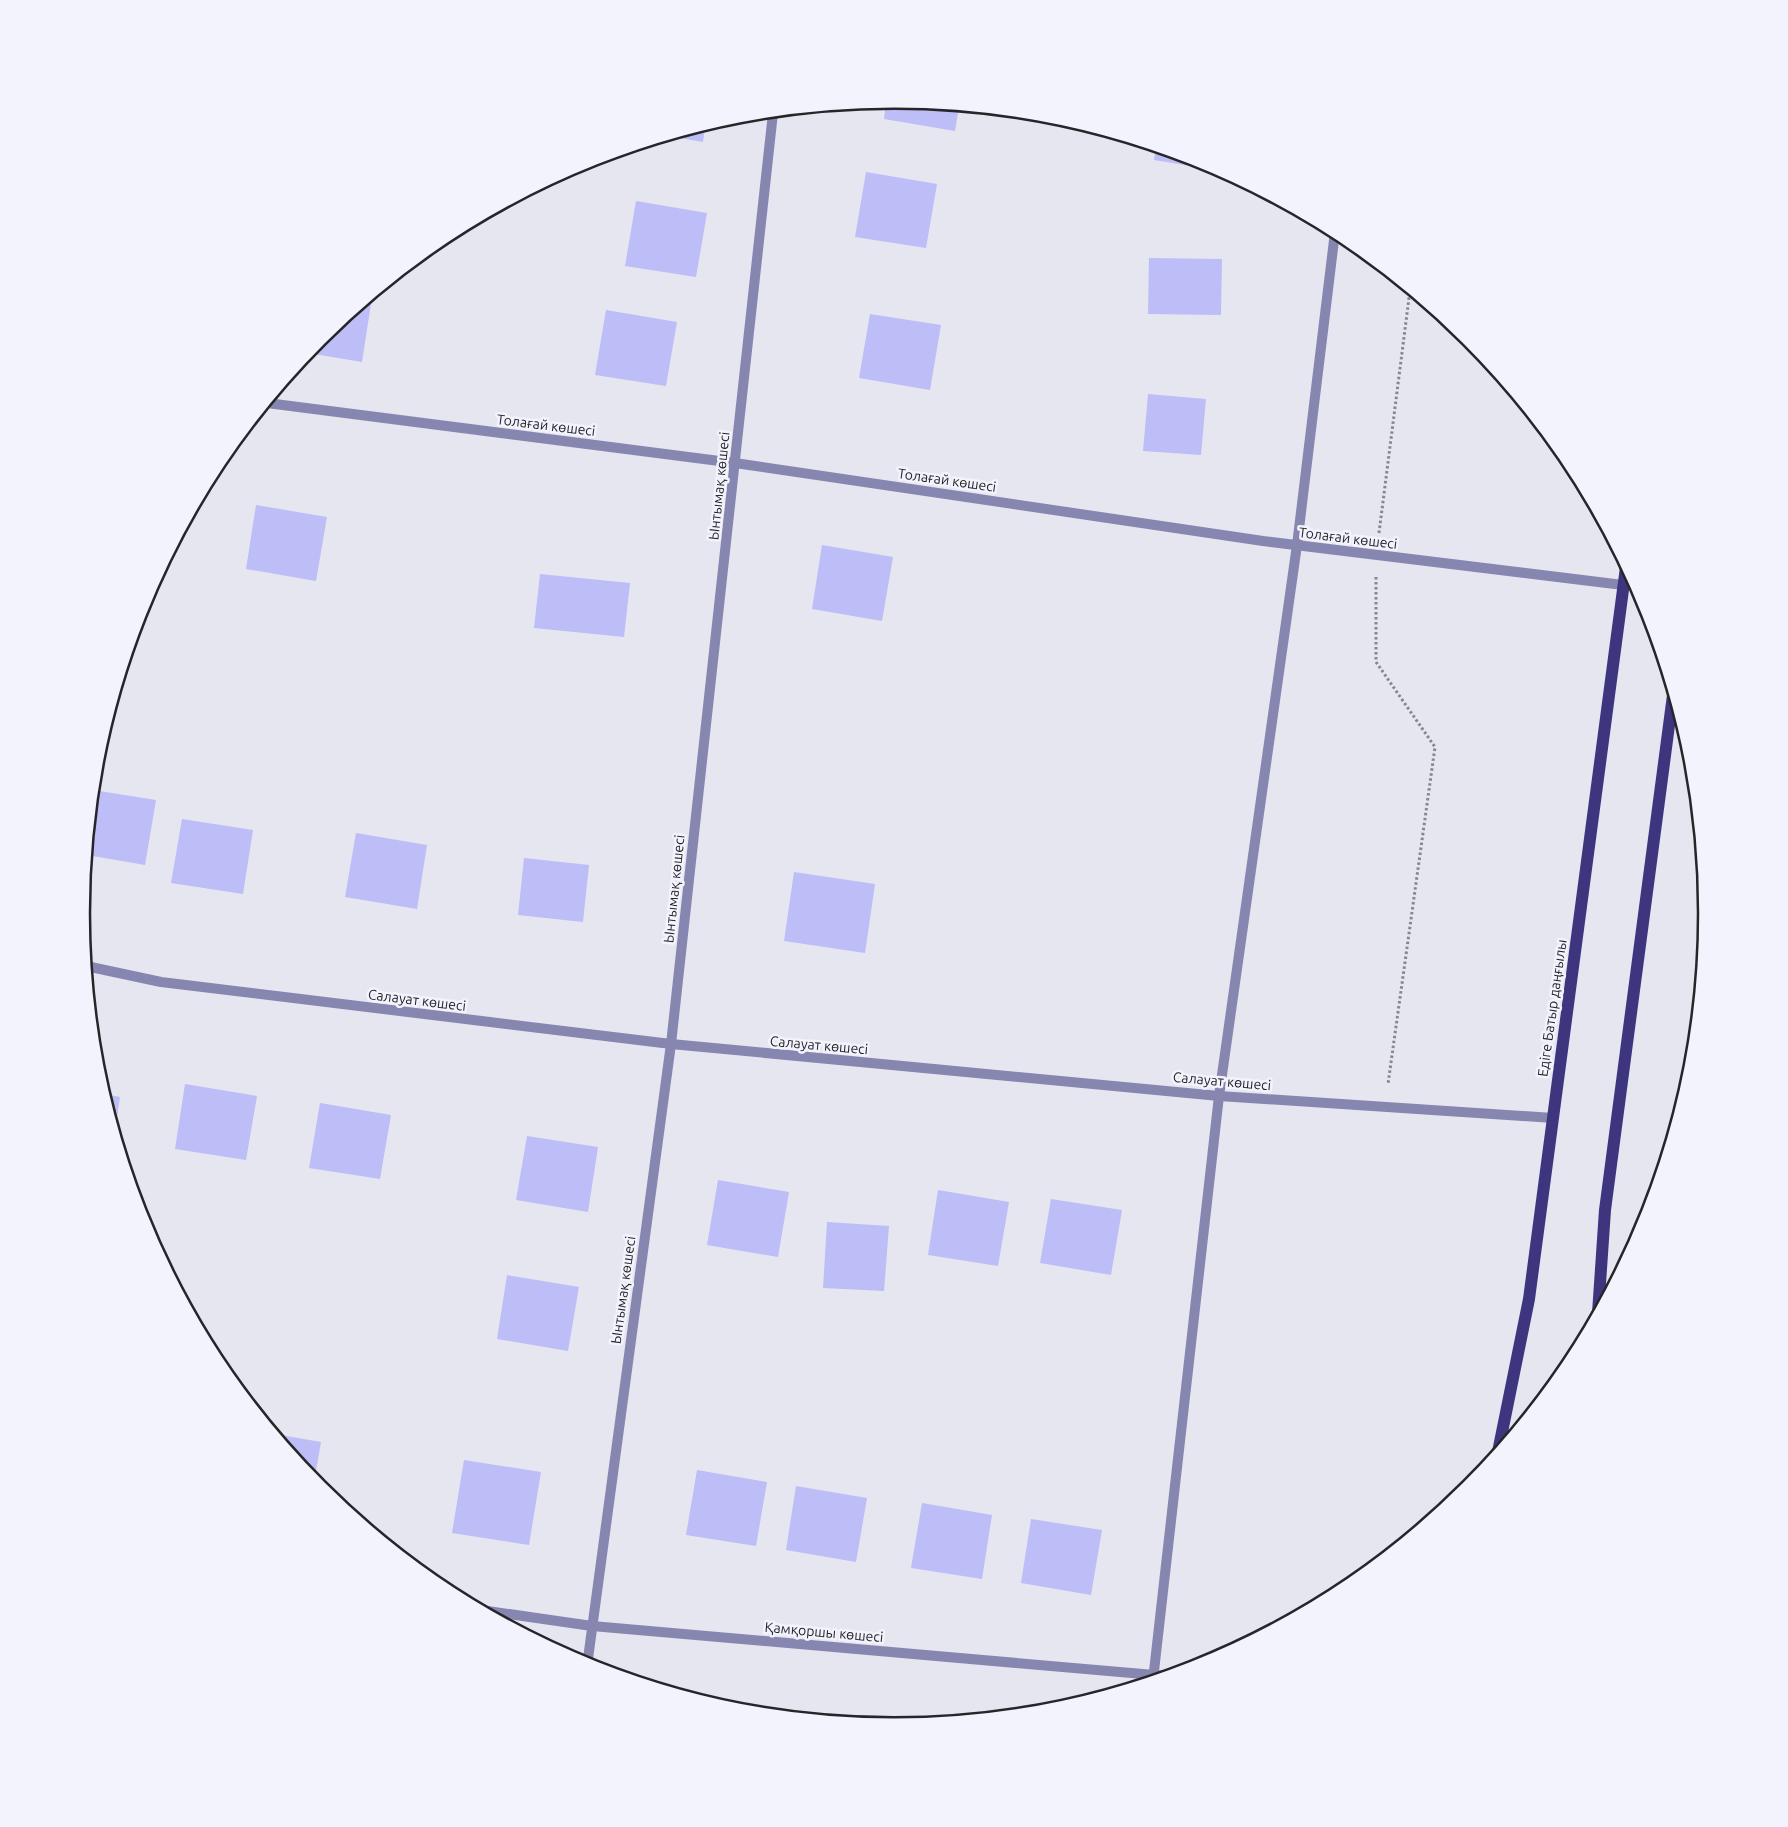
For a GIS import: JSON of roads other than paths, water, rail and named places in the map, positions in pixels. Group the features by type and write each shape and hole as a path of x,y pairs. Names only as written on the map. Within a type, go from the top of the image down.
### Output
{"main road":[{"name":"Едіге Батыр даңғылы","path":"1500,1441 1529,1299 1624,578"},
{"path":"1599,1299 1605,1210 1671,707"}],"street":[{"name":"Ынтымақ көшесі","path":"588,1657 671,1044 772,119"},
{"path":"1153,1674 1219,1096 1297,545 1334,241"},
{"name":"Толағай көшесі","path":"273,404 735,463 1297,545 1623,585"},
{"name":"Салауат көшесі","path":"92,967 161,982 671,1044 1219,1096 1553,1118"},
{"name":"Қамқоршы көшесі","path":"496,1612 592,1626 1145,1677"}]}
